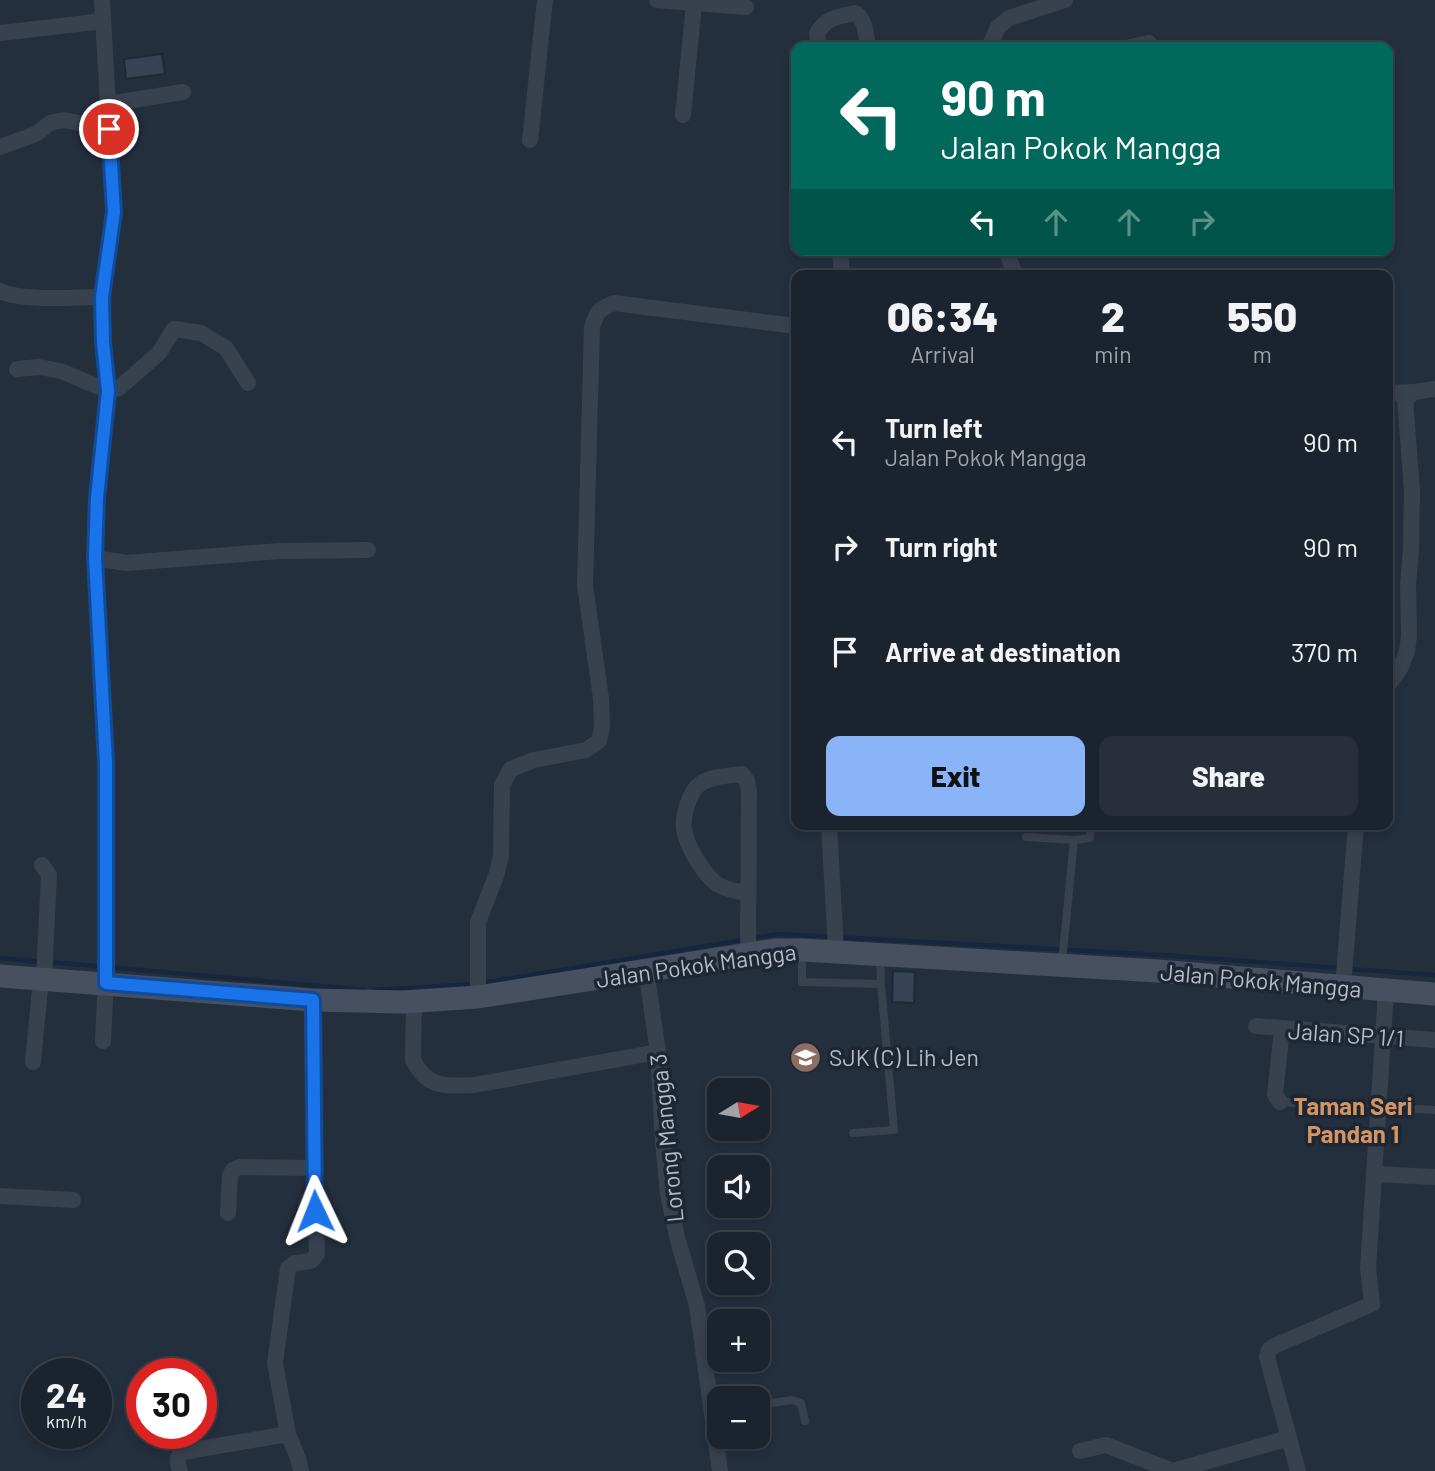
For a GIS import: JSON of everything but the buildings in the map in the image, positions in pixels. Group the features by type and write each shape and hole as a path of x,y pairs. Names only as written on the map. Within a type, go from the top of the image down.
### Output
{"main road":[{"name":"Jalan Pokok Mangga","path":"0,976 44,971 107,973 313,1000 414,1002 646,970 748,943 775,950 802,950 836,941 880,954 1158,971 1344,976 1386,991 1435,994"}],"street":[{"path":"102,0 114,212 102,297 108,391 97,498 95,558 106,763 107,973 103,1041"},
{"path":"530,140 545,0"},
{"path":"657,0 694,4 748,4"},
{"path":"991,42 998,27 1009,18 1065,0"},
{"path":"683,115 694,4"},
{"path":"819,42 817,33 829,19 855,13 863,20 867,42"},
{"path":"0,33 103,21"},
{"path":"108,104 183,92"},
{"path":"0,147 36,134 50,123 64,120 109,129"},
{"path":"0,291 30,297 102,297"},
{"path":"478,993 478,922 501,856 502,785 511,769 534,760 586,750 598,741 602,729 601,699 585,585 592,327 596,313 614,303 791,325"},
{"path":"16,369 39,367 61,371 108,391 119,388 159,353 174,329 201,333 226,348 248,383"},
{"path":"1393,393 1435,389"},
{"path":"1393,678 1401,667 1409,636 1412,491 1405,400 1414,392"},
{"path":"95,558 126,563 280,551 368,550"},
{"path":"748,893 732,891 716,883 702,868 692,851 684,828 688,802 697,785 709,779 742,774 747,781 749,792 748,943"},
{"path":"828,830 836,941"},
{"path":"1344,976 1356,830"},
{"path":"33,1062 44,971 49,875 42,865"},
{"name":"Lorong Mangga 3","path":"646,970 658,1052 668,1194 697,1306 711,1386"},
{"path":"1298,1471 1267,1357 1274,1346 1372,1304 1368,1268 1386,991"},
{"path":"301,1471 288,1434 275,1363 288,1268 295,1263 312,1261 317,1254 313,1000"},
{"path":"414,1002 413,1060 426,1077 444,1086 474,1085 658,1052"},
{"name":"Jalan SP 1/1","path":"1256,1026 1435,1040"},
{"path":"1280,1102 1275,1095 1282,1029"},
{"path":"228,1213 230,1175 233,1170 240,1167 314,1168"},
{"path":"1375,1174 1435,1177"},
{"path":"0,1196 73,1200"},
{"path":"180,1471 177,1457 182,1451 288,1434"},
{"path":"1080,1451 1106,1445 1173,1471 1289,1438"},
{"name":"Lorong Mangga 3","path":"718,1449 720,1471"}],"lane":[{"path":"1026,837 1074,840 1090,838 1091,830"},
{"path":"1062,965 1074,840"},
{"path":"802,950 802,982 881,984"},
{"path":"853,1133 894,1130 880,954"},
{"path":"1280,1102 1435,1110"},
{"path":"770,1403 792,1400 801,1403 805,1422"}],"waterway":[{"path":"752,938 778,934 1162,955 1340,968"},
{"path":"482,983 743,940"},
{"path":"0,958 41,962"},
{"path":"50,962 365,990"},
{"path":"1349,969 1435,975"},
{"path":"374,990 474,984"}],"place":[{"name":"SJK (C) Lih Jen","path":"806,1057"}],"district":[{"name":"Taman Seri Pandan 1","path":"1353,1119"}],"route":[{"path":"109,129 114,212 102,297 108,391 97,498 95,558 106,763 106,983 313,1000 315,1211"}]}
